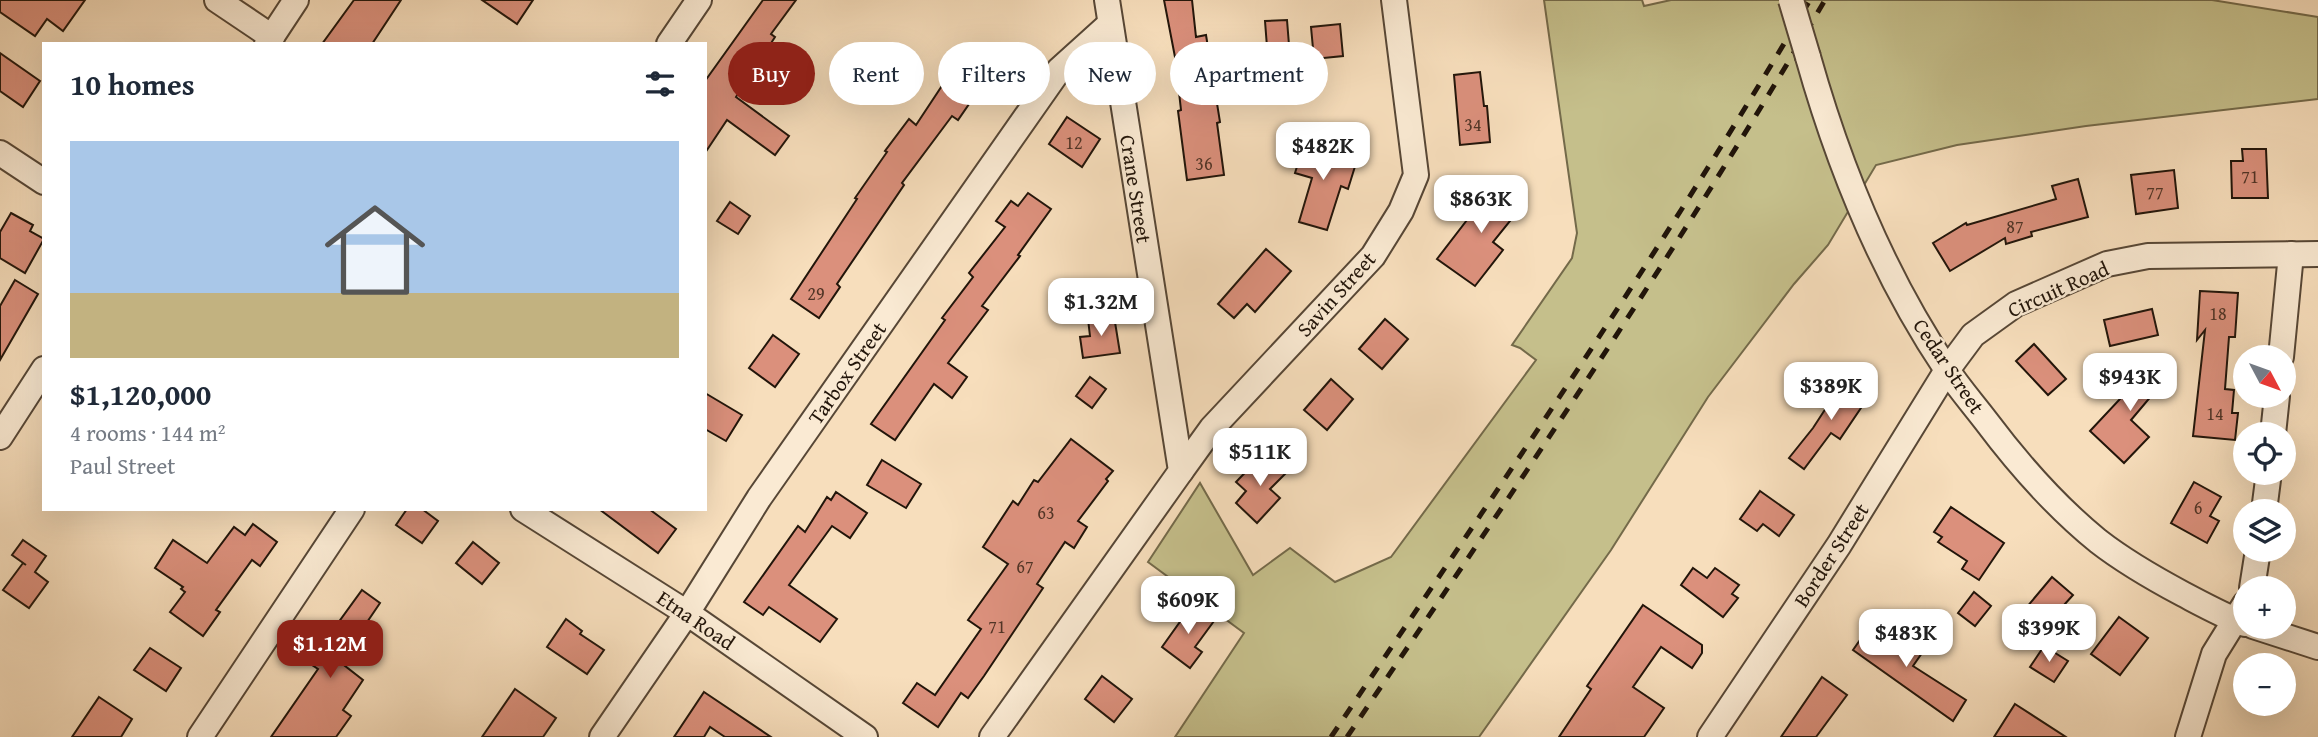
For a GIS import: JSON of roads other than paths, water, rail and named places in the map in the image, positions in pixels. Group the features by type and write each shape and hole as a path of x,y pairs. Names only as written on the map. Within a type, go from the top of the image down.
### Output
{"street":[{"path":"217,0 270,40 296,0"},
{"path":"670,42 699,0"},
{"name":"Savin Street","path":"1181,471 1212,428 1373,256 1401,211 1416,175 1394,0"},
{"name":"Cedar Street","path":"1791,0 1834,143 1865,219 1891,276 1947,370 2015,458 2069,516 2099,542 2141,572 2233,614"},
{"name":"Crane Street","path":"1109,12 1181,471"},
{"name":"Tarbox Street","path":"602,737 687,613 759,498 1059,70 1109,12"},
{"path":"0,153 42,181"},
{"path":"2282,345 2291,254"},
{"name":"Circuit Road","path":"1947,370 1973,335 2016,304 2107,264 2148,256 2318,254"},
{"name":"Border Street","path":"1710,737 1839,545 1947,370"},
{"path":"0,436 42,372"},
{"path":"992,737 1181,471"},
{"path":"200,737 351,511"},
{"name":"Etna Road","path":"526,511 687,613 865,737"},
{"path":"2188,737 2214,654 2233,633"},
{"name":"Cedar Street","path":"2296,639 2318,647"}],"railway":[{"path":"1331,737 1636,280 1810,0"},
{"path":"1347,737 1652,280 1825,0"}]}
